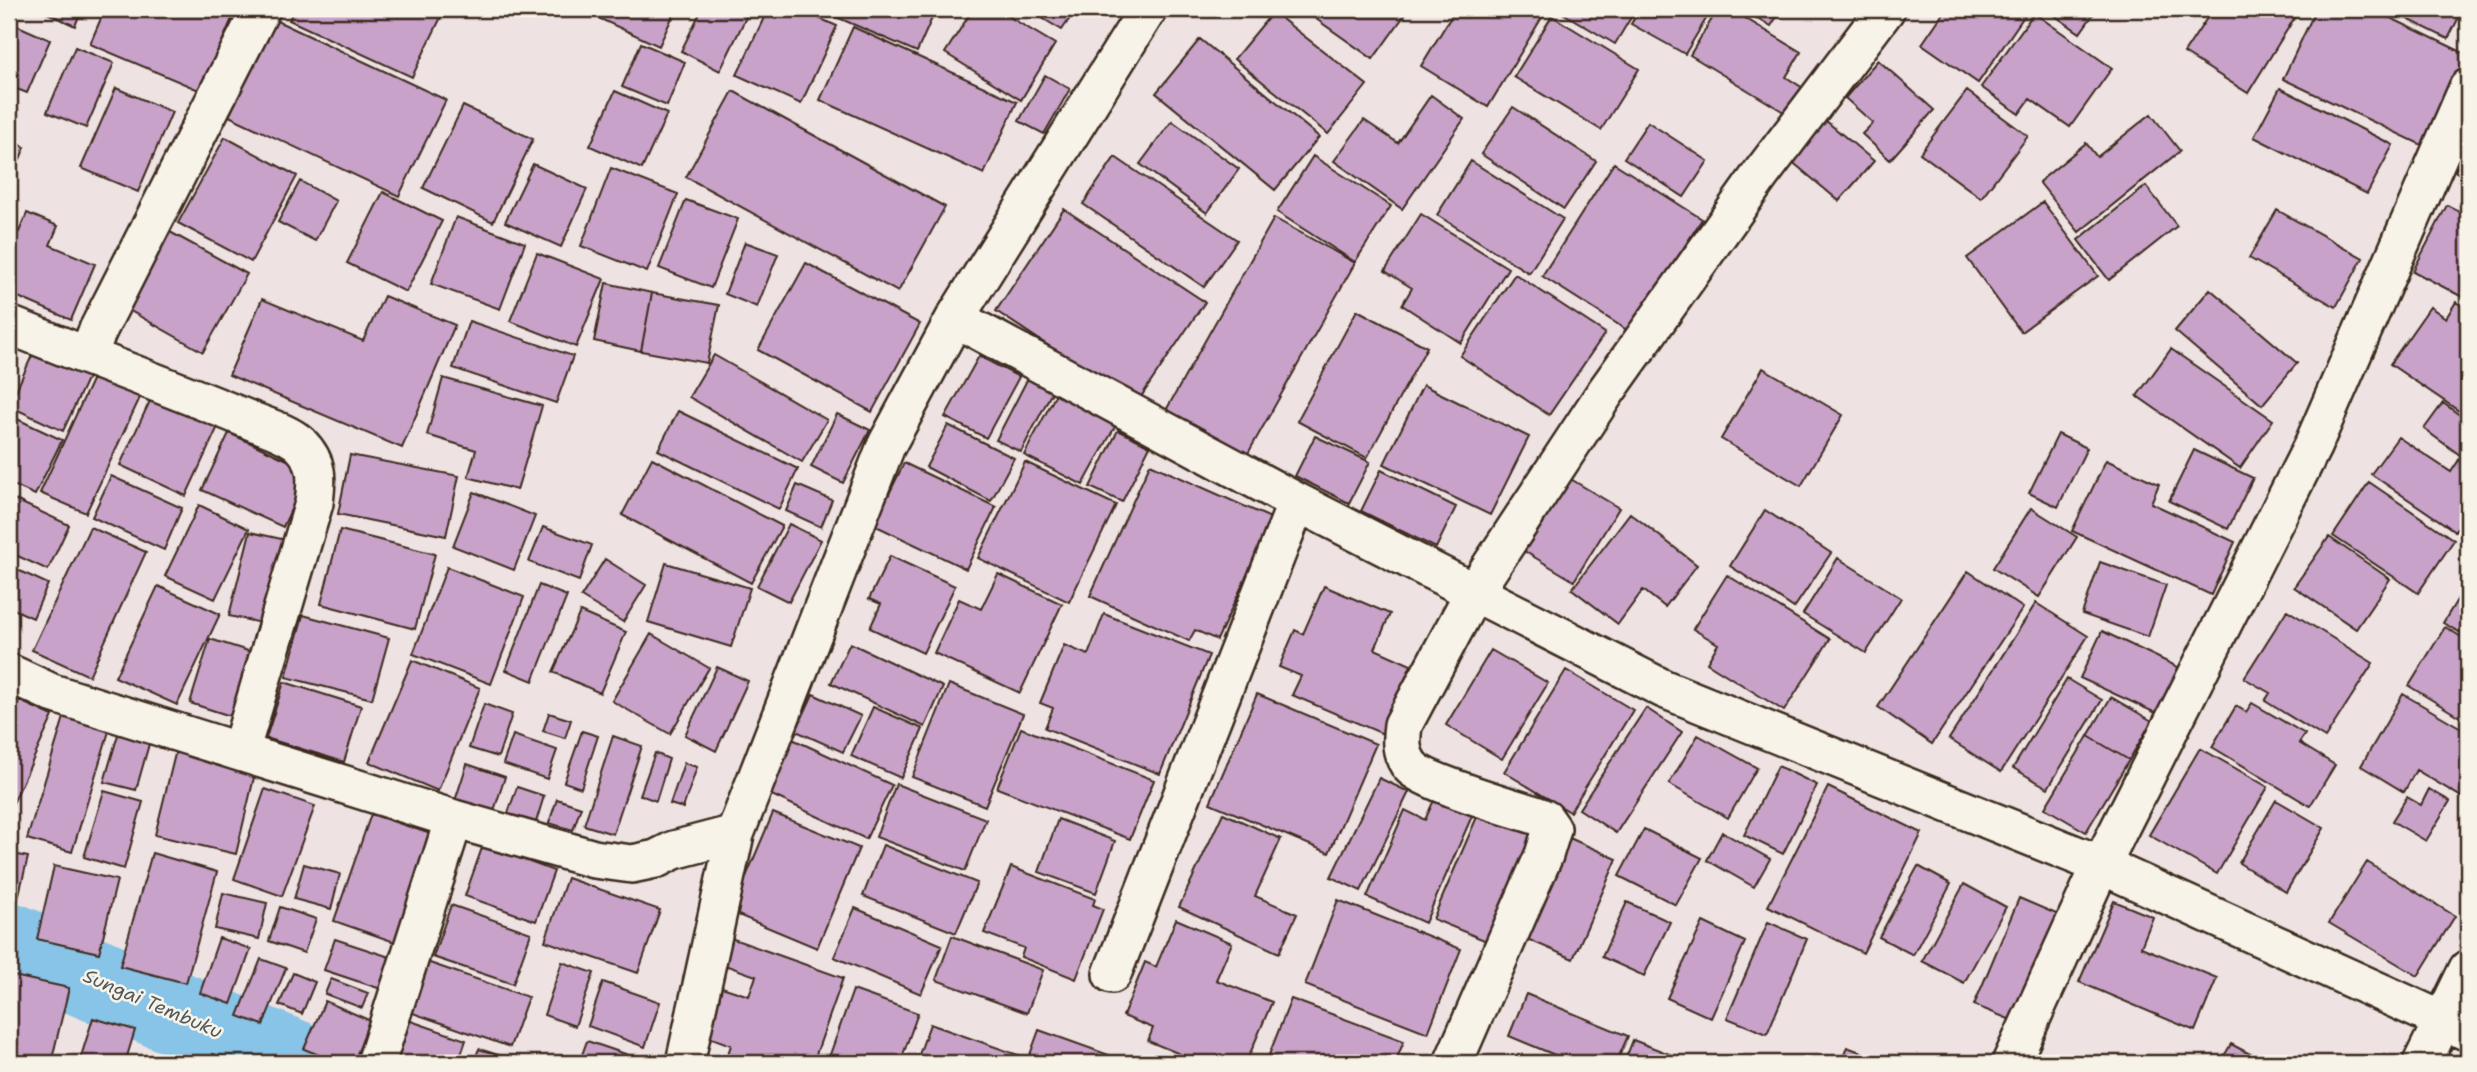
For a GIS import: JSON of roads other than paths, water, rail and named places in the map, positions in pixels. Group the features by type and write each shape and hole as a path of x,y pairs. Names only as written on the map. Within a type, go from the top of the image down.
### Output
{"street":[{"path":"87,356 97,330 261,9"},
{"path":"685,1063 735,834 886,446 955,318 1148,9"},
{"path":"1453,1063 1544,855 1552,829 1545,819 1538,816 1420,775 1404,756 1401,742 1403,725 1474,592 1612,382 1761,174 1886,9"},
{"path":"2011,1063 2101,865 2313,444 2468,88"},
{"path":"955,318 1297,502 1664,690 2101,865 2455,1026"},
{"path":"9,325 288,437 299,443 314,463 318,477 314,503 240,752"},
{"path":"1112,974 1297,502"},
{"path":"9,673 52,693 594,859 632,864 735,834"},
{"path":"376,1063 454,818"},
{"path":"2422,1063 2455,1026 2468,969"}],"waterway":[{"name":"Sungai Tembuku","path":"9,944 297,1063"}]}
